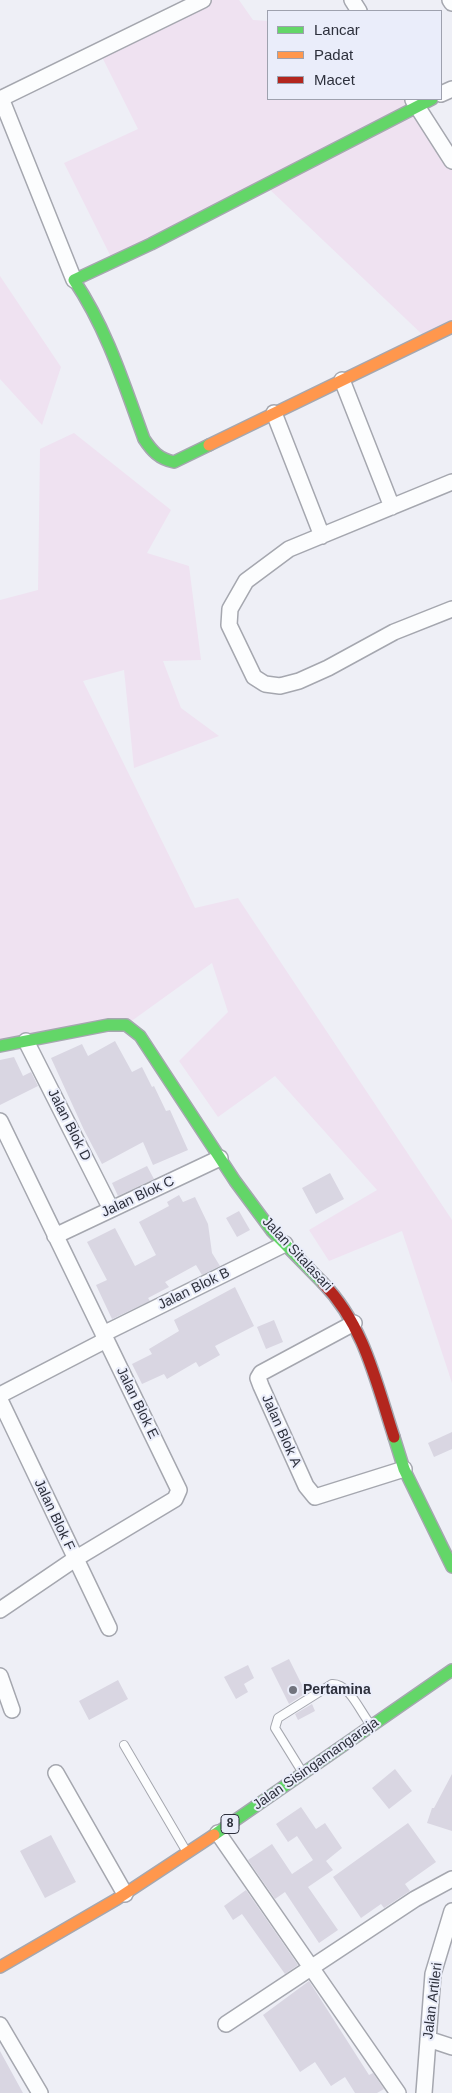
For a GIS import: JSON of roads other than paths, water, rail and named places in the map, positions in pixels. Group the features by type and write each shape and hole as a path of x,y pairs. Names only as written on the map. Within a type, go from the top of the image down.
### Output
{"main road":[{"path":"428,100 415,103 151,244 74,280 91,303 101,325 144,439 153,453 162,460 174,462 452,327"},
{"name":"Jalan Sitalasari","path":"0,1046 108,1025 126,1025 140,1036 220,1158 272,1231 334,1294 354,1323 363,1342 404,1470 452,1567"},
{"name":"Jalan Sisingamangaraja","path":"0,1967 58,1936 188,1853 452,1670"}],"street":[{"path":"74,280 1,99 203,0"},
{"path":"415,103 452,161"},
{"path":"342,380 392,507"},
{"path":"274,413 322,536"},
{"path":"452,482 289,549 246,581 230,609 229,624 240,652 254,677 265,684 280,686 299,681 328,668 394,632 452,609"},
{"name":"Jalan Blok D","path":"26,1041 111,1209"},
{"name":"Jalan Blok E","path":"0,1121 179,1490 179,1495 175,1499 75,1559 0,1610"},
{"name":"Jalan Blok C","path":"56,1236 220,1158"},
{"name":"Jalan Blok B","path":"0,1395 105,1337 285,1244"},
{"name":"Jalan Blok A","path":"354,1323 261,1373 258,1378 306,1486 315,1497 404,1470"},
{"name":"Jalan Blok F","path":"0,1400 109,1628"},
{"path":"0,1676 12,1710"},
{"path":"56,1773 125,1894"},
{"path":"218,1833 398,2093"},
{"path":"226,2024 415,1899 452,1879"},
{"name":"Jalan Artileri","path":"424,2093 433,1974 452,1911"},
{"path":"0,2025 40,2093"},
{"path":"428,2039 452,2047"}],"lane":[{"path":"303,1774 275,1728 278,1718 332,1684 337,1684 346,1690 371,1726"},
{"path":"124,1745 188,1853"}],"place":[{"name":"Pertamina","path":"293,1690"}]}
